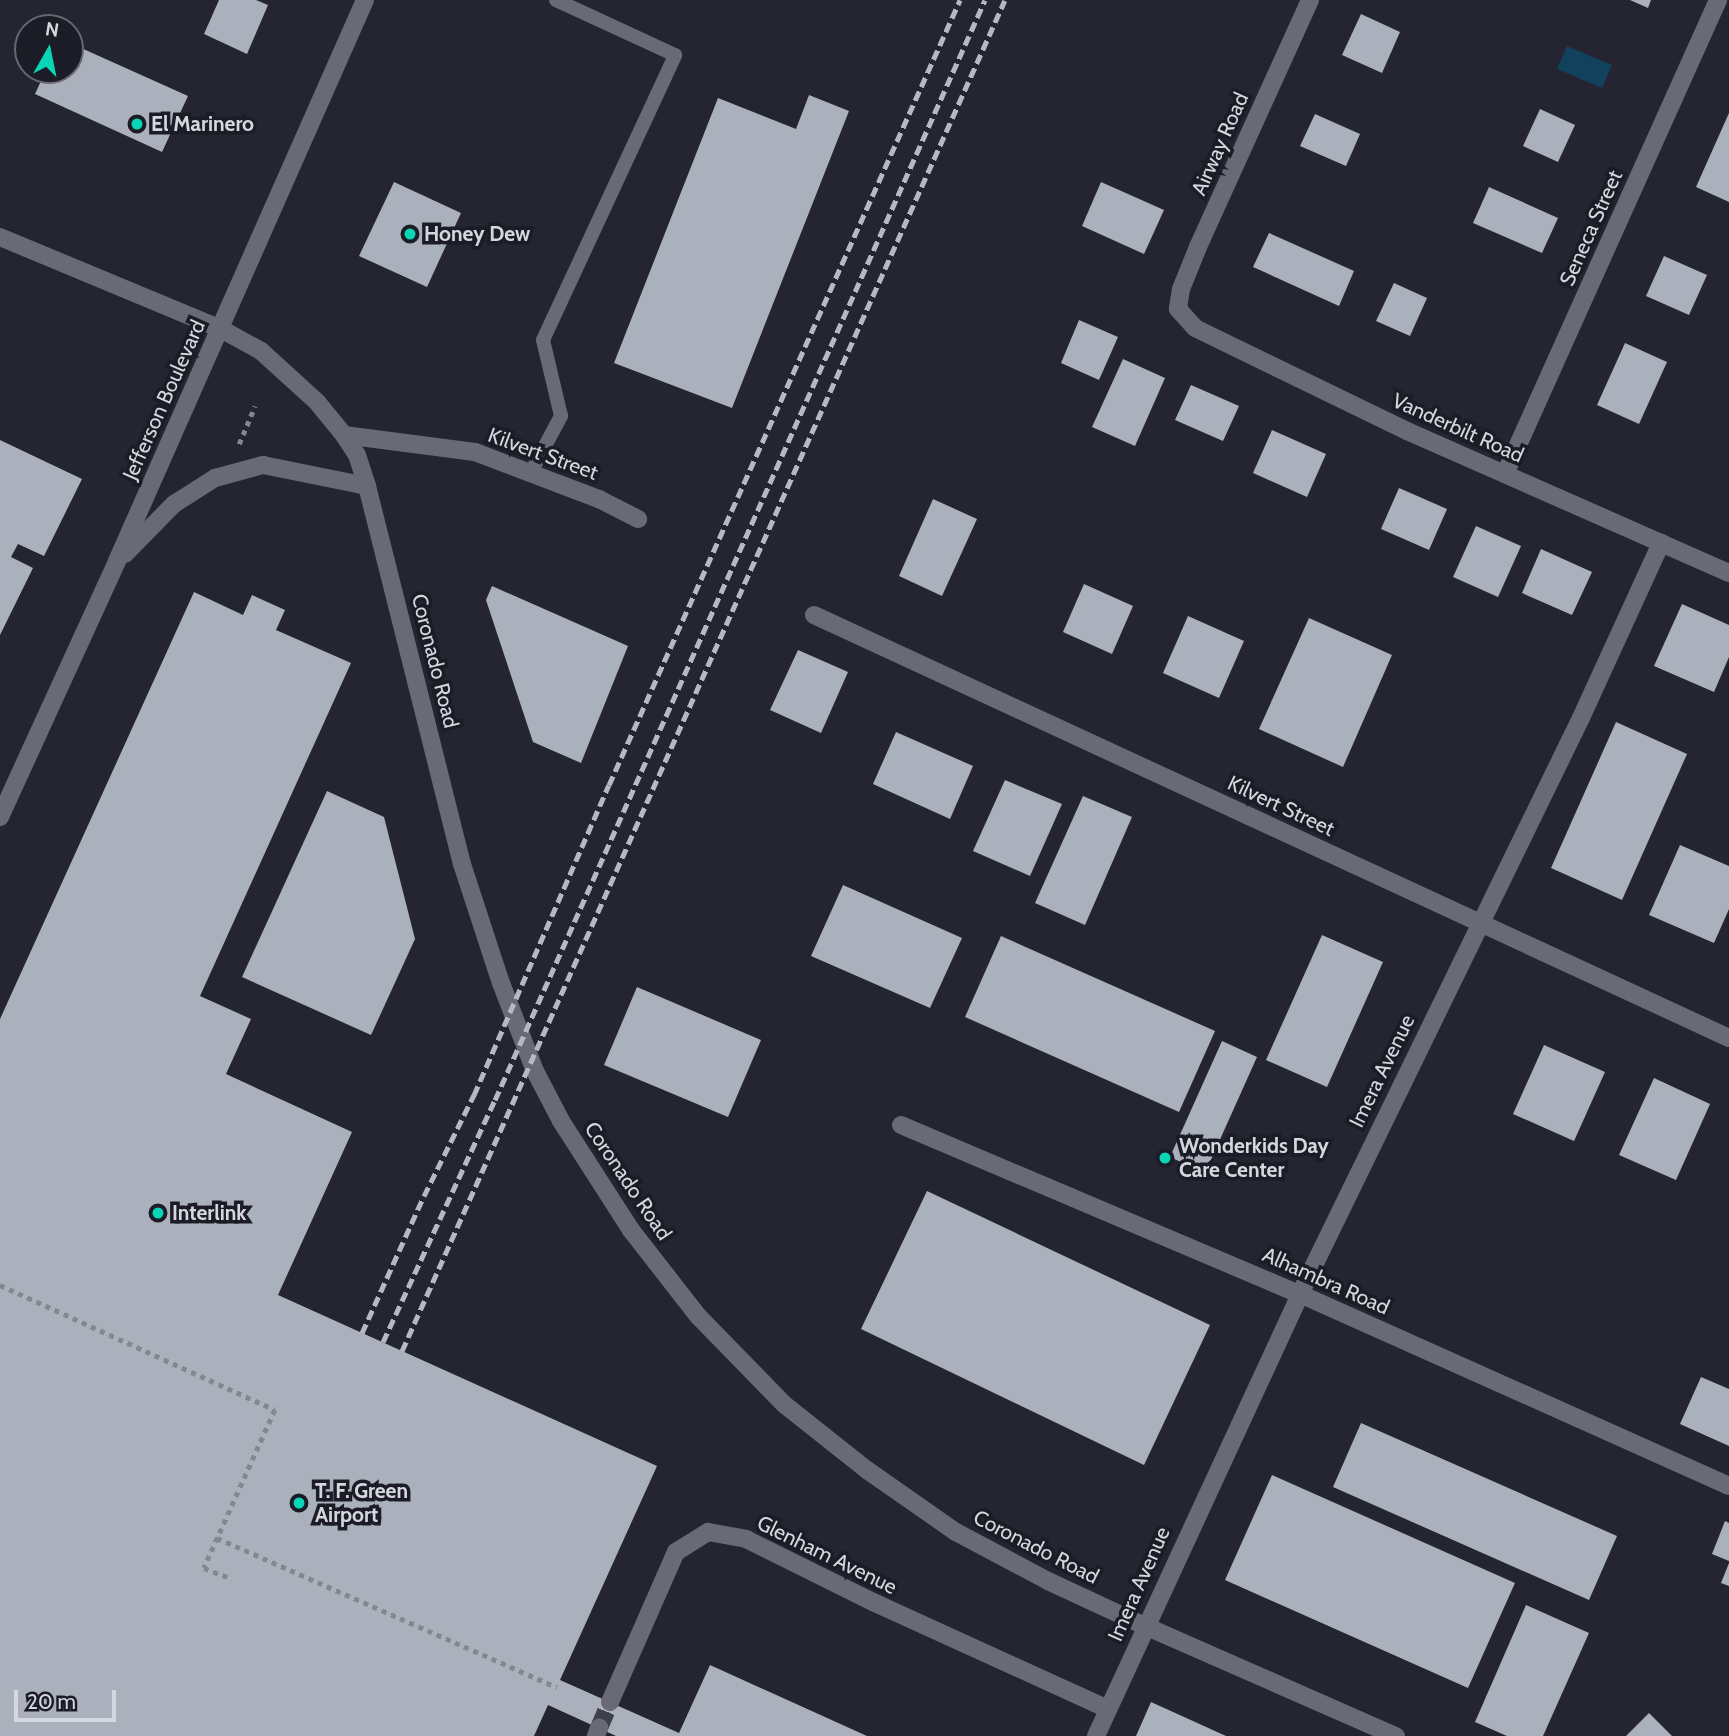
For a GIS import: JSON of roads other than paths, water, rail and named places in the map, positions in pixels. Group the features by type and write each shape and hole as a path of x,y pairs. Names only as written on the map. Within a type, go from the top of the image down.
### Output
{"street":[{"name":"Jefferson Boulevard","path":"0,817 221,329 298,146 365,0"},
{"name":"Airway Road","path":"1178,309 1181,289 1198,247 1310,0"},
{"name":"Seneca Street","path":"1505,474 1718,0"},
{"path":"0,237 221,329"},
{"name":"Vanderbilt Road","path":"1178,309 1195,328 1505,474 1729,573"},
{"name":"Coronado Road","path":"221,329 261,351 287,373 317,402 357,455 461,864 536,1071 561,1121 609,1197 631,1230 698,1316 785,1405 867,1470 956,1532 1048,1581 1145,1626 1396,1736"},
{"name":"Kilvert Street","path":"344,435 475,452 599,499 638,519"},
{"path":"117,561 174,504 215,478 263,465 367,486"},
{"name":"Imera Avenue","path":"1096,1736 1300,1294 1478,923 1580,720 1661,543"},
{"name":"Kilvert Street","path":"814,615 1729,1038"},
{"name":"Alhambra Road","path":"901,1125 1300,1294 1729,1486"},
{"name":"Glenham Avenue","path":"610,1702 676,1552 708,1532 746,1539 873,1602 1108,1709"}],"lane":[{"path":"531,472 561,416 543,340 675,55 556,0"}],"water":[{"path":"1567,46 1612,65 1602,88 1557,69"}],"tunnel":[{"path":"599,1728 610,1702"}],"railway":[{"path":"362,1333 424,1196 474,1095 609,785 960,0"},
{"path":"383,1342 495,1100 985,0"},
{"path":"402,1351 1005,0"}],"place":[{"name":"El Marinero","path":"137,124"},
{"name":"Honey Dew","path":"410,234"},
{"name":"Wonderkids Day Care Center","path":"1165,1158"},
{"name":"Interlink","path":"158,1213"},
{"name":"T. F. Green Airport","path":"299,1503"}]}
